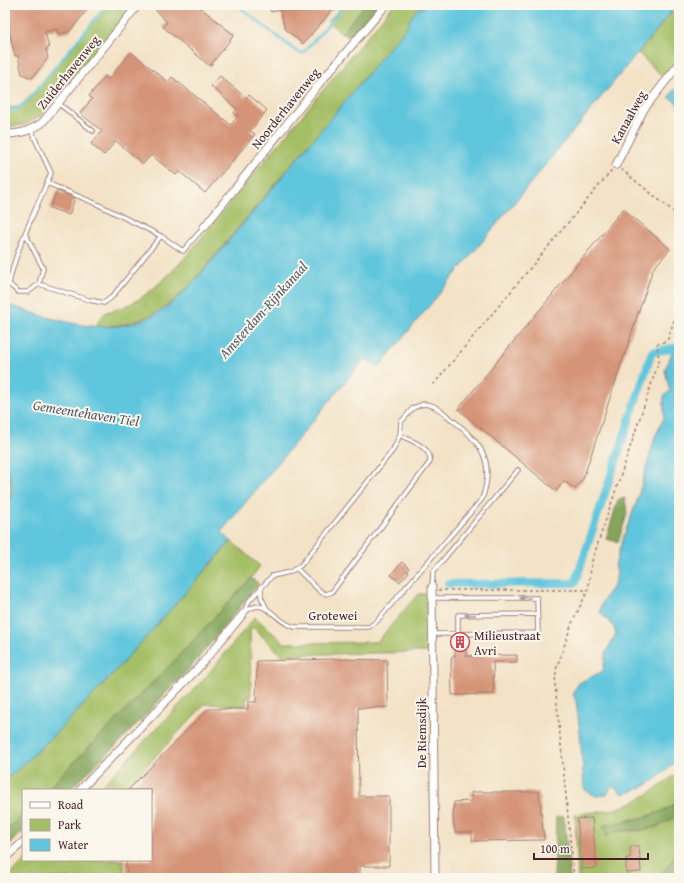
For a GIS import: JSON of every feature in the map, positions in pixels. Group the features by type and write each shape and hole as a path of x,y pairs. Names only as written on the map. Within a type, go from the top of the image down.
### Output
{"street":[{"name":"Zuiderhavenweg","path":"5,134 17,134 31,130 42,123 138,5"},
{"name":"Noorderhavenweg","path":"204,227 318,85 386,5"},
{"name":"Kanaalweg","path":"616,165 644,109 679,64"},
{"name":"De Riemsdijk","path":"432,589 435,878"},
{"path":"81,789 200,666 243,614"},
{"path":"5,858 22,843"}],"lane":[{"path":"58,103 93,131"},
{"path":"26,234 43,268 39,284 28,292 18,292 9,284 12,268 26,234 52,173 31,130"},
{"path":"48,183 98,204 161,236 183,251 204,227"},
{"path":"39,284 89,300 104,303 112,297 161,236"},
{"name":"Grotewei","path":"268,609 289,626 369,626 377,621 482,499 488,478 487,464 477,444 467,431 434,405 418,405 413,408 401,422 400,435"},
{"path":"243,614 249,601 261,586 272,576 290,572 296,568 301,565 393,450 400,435 427,450 431,456 430,462 332,592 326,594 321,592 296,568"},
{"path":"432,589 433,572 518,470"},
{"path":"261,586 261,597 268,609"},
{"path":"432,598 537,598 538,633 433,634"},
{"path":"243,614 251,608 268,609"},
{"path":"458,634 458,615 537,614"}],"path":[{"path":"433,385 616,165 679,216"},
{"path":"574,878 555,684 556,670 572,623 588,590 592,561 656,368 659,356 657,344 668,339 679,305"},
{"path":"432,589 588,590"}],"green space":[{"path":"107,5 132,5 41,116 24,125 5,127 5,108 18,107 28,99"},
{"path":"343,5 365,5 342,33 328,22"},
{"path":"365,5 380,5 354,36 349,37 342,33"},
{"path":"393,5 426,5 193,282 172,302 149,316 125,324 96,327 99,320 106,312 129,305 139,299 159,284 184,259"},
{"path":"677,5 679,5 679,58 663,77 638,53"},
{"path":"5,468 12,483 12,488 10,498 5,508"},
{"path":"625,498 627,514 618,542 606,539 618,500"},
{"path":"231,541 260,566 251,578 178,657 48,789 22,789 22,815 5,831 5,781 65,724 149,634"},
{"path":"251,578 259,584 190,668 117,745 70,789 48,789 178,657"},
{"path":"418,594 426,594 427,652 281,655 253,627 250,631 251,698 246,698 246,706 205,704 125,789 99,789 204,679 255,617 284,643 377,642"},
{"path":"673,776 679,780 679,802 669,808 651,815 603,826 610,834 645,830 659,826 679,815 679,850 659,878 578,878 575,814 606,811 624,806 650,793"},
{"path":"679,802 679,815 663,824 642,830 616,832 607,837 603,826 652,815 661,812"},
{"path":"22,815 22,833 5,849 5,831"},
{"path":"564,816 570,878 554,878 556,817"},
{"path":"679,850 679,867 671,878 659,878"},
{"path":"24,861 124,861 124,878 6,878"}],"water":[{"path":"426,5 677,5 378,368 365,358 221,532 231,541 93,695 5,781 5,508 10,498 12,483 5,468 5,304 68,322 89,326 110,326 131,324 151,316 171,304 189,287 217,255 409,24 409,20 418,8 423,8"},
{"path":"678,85 679,108 677,103 669,97"},
{"path":"679,347 675,372 679,382 679,758 660,776 639,789 622,794 618,789 611,786 607,795 596,796 585,790 584,787 580,732 576,701 573,693 579,683 603,671 606,652 616,634 614,627 600,612 601,606 614,584 617,572 615,566 622,540 636,504 655,437 664,418 664,396 670,391 665,370 674,348"}],"building":[{"path":"5,5 91,5 69,32 58,34 57,29 45,32 49,48 46,49 48,58 32,78 22,74 18,56 15,56 5,13"},
{"path":"162,5 197,5 234,35 210,66 163,27 167,22 156,11"},
{"path":"269,5 336,5 303,44 285,29 280,10 271,12"},
{"path":"131,52 168,82 172,77 231,125 238,116 234,113 237,109 211,86 220,76 246,98 249,95 267,110 250,131 255,134 205,193 179,171 176,175 151,155 143,164 116,141 104,155 91,144 102,131 80,113 92,99 89,96 105,76 109,79"},
{"path":"57,191 75,198 69,215 50,208"},
{"path":"623,209 670,249 653,269 583,479 575,489 564,481 556,491 458,409"},
{"path":"402,562 409,568 407,571 409,572 400,582 391,575"},
{"path":"455,640 465,640 466,656 517,655 517,662 493,662 494,694 452,695 451,662 452,656 455,656"},
{"path":"334,659 387,660 388,707 358,708 359,796 389,796 389,866 360,866 360,878 127,878 126,861 152,861 152,789 129,789 208,709 248,709 248,702 256,702 257,661"},
{"path":"471,792 539,792 544,840 472,841 472,832 455,832 453,817 454,802 472,801"},
{"path":"592,818 597,868 582,869 577,819"},
{"path":"630,846 639,846 641,872 626,873 626,858 630,858"}],"waterway":[{"path":"5,109 16,110 26,102 107,5"},
{"path":"237,5 296,51 302,53 345,5"},
{"path":"448,584 575,583 652,352 679,347"}],"place":[{"name":"Milieustraat Avri","path":"460,642"}],"water label":[{"name":"Amsterdam-Rijnkanaal","path":"263,310"},
{"name":"Gemeentehaven Tiel","path":"86,413"}]}
